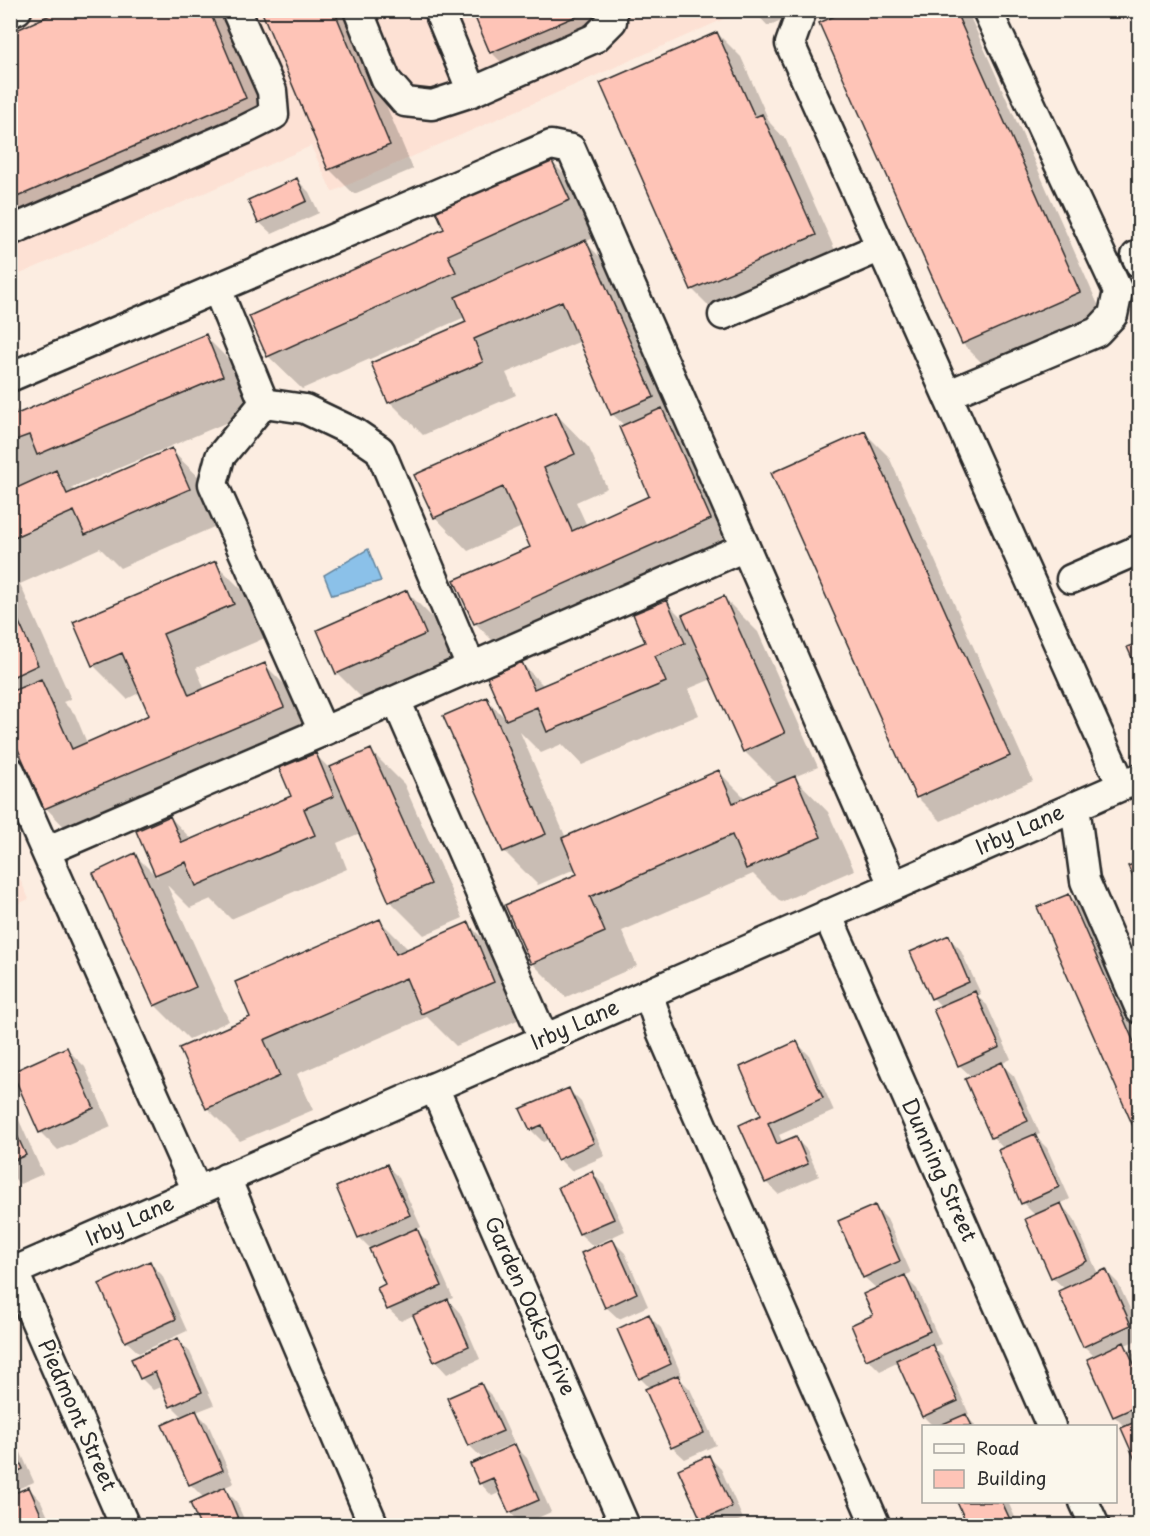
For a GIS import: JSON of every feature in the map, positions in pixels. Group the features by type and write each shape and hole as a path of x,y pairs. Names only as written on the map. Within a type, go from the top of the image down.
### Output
{"street":[{"path":"10,13 16,10"},
{"path":"10,231 274,115 272,92 236,10"},
{"path":"358,10 386,80 405,102 432,105 472,92 595,38 612,21 612,10"},
{"path":"438,10 472,92"},
{"path":"802,10 790,44 947,395 1131,782"},
{"path":"947,395 1097,332 1113,315 1118,291 987,10"},
{"path":"10,377 551,145 571,149 893,885"},
{"path":"723,315 881,247"},
{"path":"217,289 264,403"},
{"path":"264,403 304,409 355,433 380,450 471,667"},
{"path":"264,403 220,457 213,484 323,732"},
{"path":"46,851 745,547"},
{"path":"1071,579 1140,549"},
{"path":"396,700 544,1039"},
{"path":"10,771 197,1191"},
{"name":"Irby Lane","path":"12,1272 1131,782"},
{"path":"1075,806 1085,881 1140,1009"},
{"name":"Dunning Street","path":"827,914 1051,1425"},
{"path":"648,993 661,1031 876,1526"},
{"name":"Garden Oaks Drive","path":"434,1087 626,1526"},
{"path":"226,1178 374,1526"},
{"name":"Piedmont Street","path":"12,1272 125,1526"},
{"path":"1084,1503 1095,1526"}],"shaded area":[{"path":"11,11 742,11 332,192 311,146 11,278"},
{"path":"10,858 29,899 11,907 10,907"}],"water":[{"path":"368,549 381,581 332,595 324,575"}],"building":[{"path":"61,10 209,10 246,98 10,200 10,33"},
{"path":"261,10 334,10 390,145 328,170"},
{"path":"472,10 577,10 579,15 490,53"},
{"path":"848,10 955,10 1080,292 962,344 819,23"},
{"path":"717,32 755,117 762,114 816,235 691,290 600,83"},
{"path":"551,159 570,200 448,255 456,272 267,357 249,316 444,229 436,211"},
{"path":"297,178 307,201 258,223 248,200"},
{"path":"586,240 654,397 611,415 562,301 474,339 483,362 388,403 371,363 466,322 455,297"},
{"path":"206,334 223,376 37,455 29,435 10,442 10,411 12,416"},
{"path":"662,408 711,519 474,624 454,580 530,547 503,487 434,518 414,475 556,412 575,454 544,468 572,531 649,496 619,427"},
{"path":"865,431 1010,756 916,798 771,473"},
{"path":"172,448 190,489 85,535 74,511 10,539 10,491 56,470 67,494"},
{"path":"216,561 234,604 163,634 189,695 265,663 284,707 44,809 10,731 10,692 41,679 72,749 149,715 122,653 92,666 73,622"},
{"path":"407,590 426,634 336,674 317,630"},
{"path":"724,596 785,733 743,752 682,615"},
{"path":"667,600 685,643 655,656 666,682 547,732 537,707 506,720 487,677 522,662 534,689 645,642 633,614"},
{"path":"10,602 38,665 10,678"},
{"path":"1140,642 1140,676 1127,647"},
{"path":"487,697 546,834 503,852 443,716"},
{"path":"371,749 431,884 389,902 330,767"},
{"path":"316,753 334,796 304,809 315,835 196,886 186,862 155,875 136,831 170,816 182,843 291,796 279,768"},
{"path":"719,770 733,803 795,776 821,837 746,869 732,835 590,897 605,932 531,964 505,905 577,874 562,838"},
{"path":"135,853 196,987 154,1006 93,873"},
{"path":"1140,862 1140,892 1128,866"},
{"path":"1069,894 1140,1056 1140,1142 1037,907"},
{"path":"380,919 396,954 469,922 494,982 421,1014 406,978 264,1040 280,1076 206,1109 179,1048 250,1017 235,982"},
{"path":"949,935 969,982 931,999 910,952"},
{"path":"975,991 1000,1047 958,1066 933,1009"},
{"path":"797,1041 823,1098 768,1123 777,1144 796,1136 808,1164 765,1183 739,1125 761,1115 740,1067"},
{"path":"67,1047 94,1108 39,1133 12,1072"},
{"path":"1002,1062 1028,1121 991,1138 965,1079"},
{"path":"569,1088 594,1143 557,1160 542,1125 530,1130 520,1109"},
{"path":"10,1120 26,1155 10,1162"},
{"path":"1035,1134 1059,1187 1021,1204 998,1150"},
{"path":"387,1164 410,1215 358,1238 336,1187"},
{"path":"592,1171 614,1219 579,1234 558,1187"},
{"path":"1061,1203 1087,1261 1051,1278 1025,1219"},
{"path":"875,1205 900,1261 863,1278 838,1221"},
{"path":"417,1228 442,1286 387,1310 377,1288 385,1284 369,1249"},
{"path":"613,1239 637,1293 605,1308 581,1253"},
{"path":"150,1261 176,1319 125,1342 99,1284"},
{"path":"1106,1269 1131,1325 1083,1347 1058,1291"},
{"path":"905,1275 930,1331 866,1360 851,1325 873,1315 863,1294"},
{"path":"448,1299 469,1346 434,1362 413,1315"},
{"path":"649,1314 671,1364 639,1379 617,1329"},
{"path":"178,1338 202,1392 170,1407 155,1372 140,1379 131,1359"},
{"path":"1124,1342 1140,1377 1140,1405 1113,1417 1087,1359"},
{"path":"932,1344 958,1401 922,1417 896,1360"},
{"path":"678,1375 704,1433 671,1448 645,1389"},
{"path":"481,1383 503,1431 468,1446 447,1398"},
{"path":"196,1410 223,1470 189,1485 162,1425"},
{"path":"966,1414 972,1425 940,1425"},
{"path":"1140,1420 1140,1471 1121,1428"},
{"path":"10,1441 23,1469 10,1475"},
{"path":"515,1444 539,1500 509,1513 493,1478 479,1484 470,1464"},
{"path":"709,1455 732,1507 701,1520 678,1469"},
{"path":"29,1487 46,1526 10,1526 10,1495"},
{"path":"225,1487 241,1526 200,1526 190,1503"},
{"path":"957,1503 1002,1503 1013,1526 968,1526"}]}
